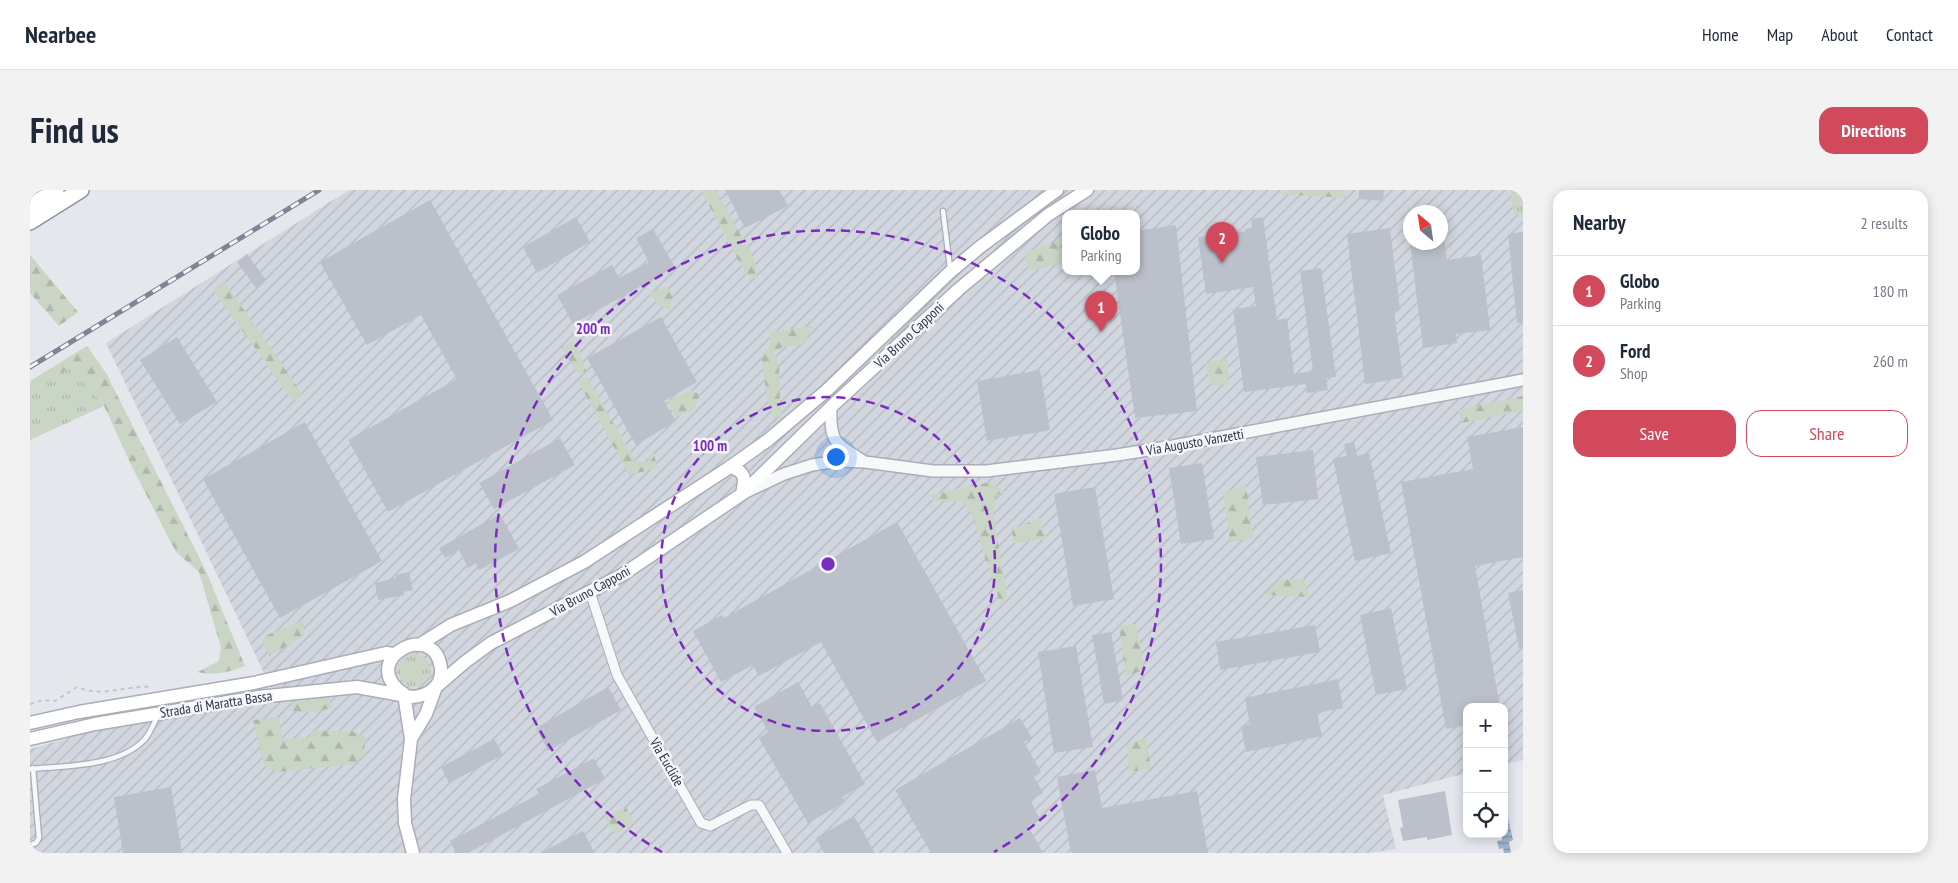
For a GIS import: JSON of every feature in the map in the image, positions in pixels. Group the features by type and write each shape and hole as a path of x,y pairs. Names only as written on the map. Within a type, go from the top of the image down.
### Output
{"highway":[{"path":"30,206 56,190"},
{"path":"30,222 81,190"}],"main road":[{"name":"Via Bruno Capponi","path":"419,645 451,625 510,601 584,562 730,467 768,440 826,391 950,272 980,247 1058,190"},
{"name":"Via Bruno Capponi","path":"436,686 491,642 622,575 742,494 831,407 958,289 1048,215 1087,190"},
{"path":"730,467 738,469 744,475 745,481 742,494"},
{"path":"411,739 426,714 440,678 441,670 435,653 428,648 419,645 405,646 395,654 391,660 389,676 392,684 404,694 412,697 421,696 436,686"},
{"name":"Strada di Maratta Bassa","path":"30,723 79,712 254,683 386,653 395,654"},
{"name":"Strada di Maratta Bassa","path":"30,739 95,724 258,697 357,687 404,694"},
{"path":"404,694 411,739 404,800 405,822 413,853"}],"street":[{"name":"Via Augusto Vanzetti","path":"742,494 784,474 812,464 838,461 865,462 933,470 986,471 1117,455 1523,380"},
{"name":"Via Augusto Vanzetti","path":"831,407 830,428 833,438 839,446 865,462"},
{"name":"Via Euclide","path":"590,592 617,675 701,822 710,826 750,805 759,805 787,853"}],"lane":[{"path":"943,211 950,272"},
{"path":"30,845 36,843 40,838 32,768 60,767 118,757 145,739 159,714"}],"path":[{"path":"30,704 43,700 55,701 77,688 87,692 103,693 143,686 152,687"}],"shaded area":[{"path":"349,190 1523,190 1523,760 1508,763 1508,703 1463,703 1463,774 1383,795 1396,849 1371,853 30,853 30,749 96,730 278,702 106,343"}],"green space":[{"path":"701,190 716,190 755,261 758,279 746,275"},
{"path":"1286,190 1343,190 1346,198 1281,194"},
{"path":"1510,190 1523,190 1523,215 1514,215"},
{"path":"1059,241 1062,263 1030,271 1026,260 1026,252"},
{"path":"30,255 78,312 59,326 30,293"},
{"path":"224,281 303,395 293,401 213,290"},
{"path":"666,286 673,295 670,310 660,306 650,296 651,292"},
{"path":"812,326 805,344 783,347 773,352 779,365 782,418 773,417 768,404 761,356 770,346 770,332"},
{"path":"572,342 578,348 586,371 578,374 561,347"},
{"path":"87,346 106,373 206,571 245,666 222,673 198,672 219,661 221,648 199,572 176,552 133,469 104,406 72,367 30,392 30,381"},
{"path":"1227,358 1229,384 1211,386 1205,363"},
{"path":"72,366 104,406 30,440 30,392"},
{"path":"587,377 635,461 650,462 648,457 653,452 658,468 629,475 578,381"},
{"path":"692,390 700,395 693,411 676,417 667,401"},
{"path":"1523,396 1523,411 1462,423 1458,410"},
{"path":"990,482 1005,492 997,495 993,513 1007,597 1000,604 972,515 963,502 934,501 930,495"},
{"path":"1246,485 1253,537 1230,543 1223,493"},
{"path":"1040,518 1047,539 1014,543 1012,529"},
{"path":"1305,579 1308,597 1265,595 1280,580"},
{"path":"304,620 304,636 269,656 262,641 267,635"},
{"path":"1136,623 1144,670 1126,676 1119,626"},
{"path":"414,654 420,655 425,659 429,664 429,676 425,681 420,685 414,686 408,685 403,681 399,676 398,670 399,664 403,659 408,655"},
{"path":"330,698 331,708 315,712 293,712 292,702"},
{"path":"279,717 282,739 308,738 313,731 352,731 366,738 363,756 354,764 278,772 264,765 253,720"},
{"path":"1146,738 1151,768 1129,772 1127,744"},
{"path":"626,807 634,823 615,834 604,817"}],"water":[{"path":"1508,818 1513,840 1509,842 1511,853 1504,853 1503,848 1499,849 1497,841 1502,840 1502,838 1508,838"}],"building":[{"path":"725,190 779,190 788,206 745,228"},
{"path":"1359,190 1384,190 1383,201 1359,199"},
{"path":"430,200 553,420 388,512 348,440 457,379 421,315 367,345 320,262"},
{"path":"576,217 590,242 537,273 523,247"},
{"path":"1263,217 1277,320 1287,318 1294,374 1313,371 1300,271 1321,268 1336,377 1326,378 1328,390 1307,393 1306,384 1244,392 1233,309 1256,306 1253,287 1206,294 1198,237 1246,231 1245,229 1252,228 1251,219"},
{"path":"1176,225 1197,411 1135,418 1115,275 1140,275 1140,230"},
{"path":"1390,228 1400,310 1394,311 1403,378 1365,384 1347,234"},
{"path":"653,229 675,267 573,324 557,295 612,265 619,278 649,262 636,238"},
{"path":"1523,232 1523,323 1517,323 1508,234"},
{"path":"1411,250 1446,250 1447,260 1481,255 1490,330 1456,334 1457,343 1423,348"},
{"path":"247,254 266,280 256,288 237,262"},
{"path":"661,317 697,382 664,401 676,421 636,445 587,358"},
{"path":"177,337 217,402 180,424 140,360"},
{"path":"1040,370 1050,430 987,441 977,381"},
{"path":"305,422 382,561 280,618 203,479"},
{"path":"1523,427 1523,557 1475,566 1499,703 1463,703 1463,726 1446,729 1401,482 1473,469 1467,437"},
{"path":"560,438 575,465 494,509 479,483"},
{"path":"1354,442 1357,456 1369,453 1391,553 1355,561 1333,459 1347,456 1344,444"},
{"path":"1313,450 1318,499 1263,505 1256,457"},
{"path":"1202,463 1214,539 1181,544 1169,468"},
{"path":"1095,487 1114,599 1073,606 1054,494"},
{"path":"500,514 519,549 479,570 476,563 468,568 459,550 445,558 439,548"},
{"path":"897,522 986,681 877,742 821,642 759,676 753,665 721,682 693,631 722,615 724,618"},
{"path":"409,572 413,590 403,592 404,595 378,600 375,583 396,578 396,575"},
{"path":"1523,590 1523,647 1519,648 1508,593"},
{"path":"1391,608 1407,689 1376,695 1360,615"},
{"path":"1315,625 1320,652 1220,670 1216,642"},
{"path":"1111,632 1123,700 1104,704 1092,635"},
{"path":"1076,646 1093,747 1054,753 1038,652"},
{"path":"1338,679 1343,708 1317,713 1322,736 1246,752 1241,726 1250,724 1245,698"},
{"path":"798,682 812,707 820,703 865,784 842,797 845,802 808,823 759,738 768,732 754,707"},
{"path":"608,687 621,710 548,751 536,728"},
{"path":"1020,718 1032,738 1024,742 1041,772 1034,777 1043,793 1030,800 1040,819 1028,826 1043,853 931,853 895,790"},
{"path":"494,739 503,755 449,783 441,767"},
{"path":"594,758 605,779 468,853 456,853 450,841 539,794 536,789"},
{"path":"1095,770 1102,808 1197,791 1208,853 1071,853 1057,777"},
{"path":"171,787 182,853 123,853 114,797"},
{"path":"1445,791 1452,835 1427,840 1427,837 1403,841 1400,828 1403,827 1398,800"},
{"path":"854,816 875,853 824,853 816,838"},
{"path":"583,831 595,853 540,853"}],"railway":[{"path":"30,367 319,190"}],"place":[{"name":"Ford","path":"1222,263"},
{"name":"Globo","path":"1101,332"}]}
